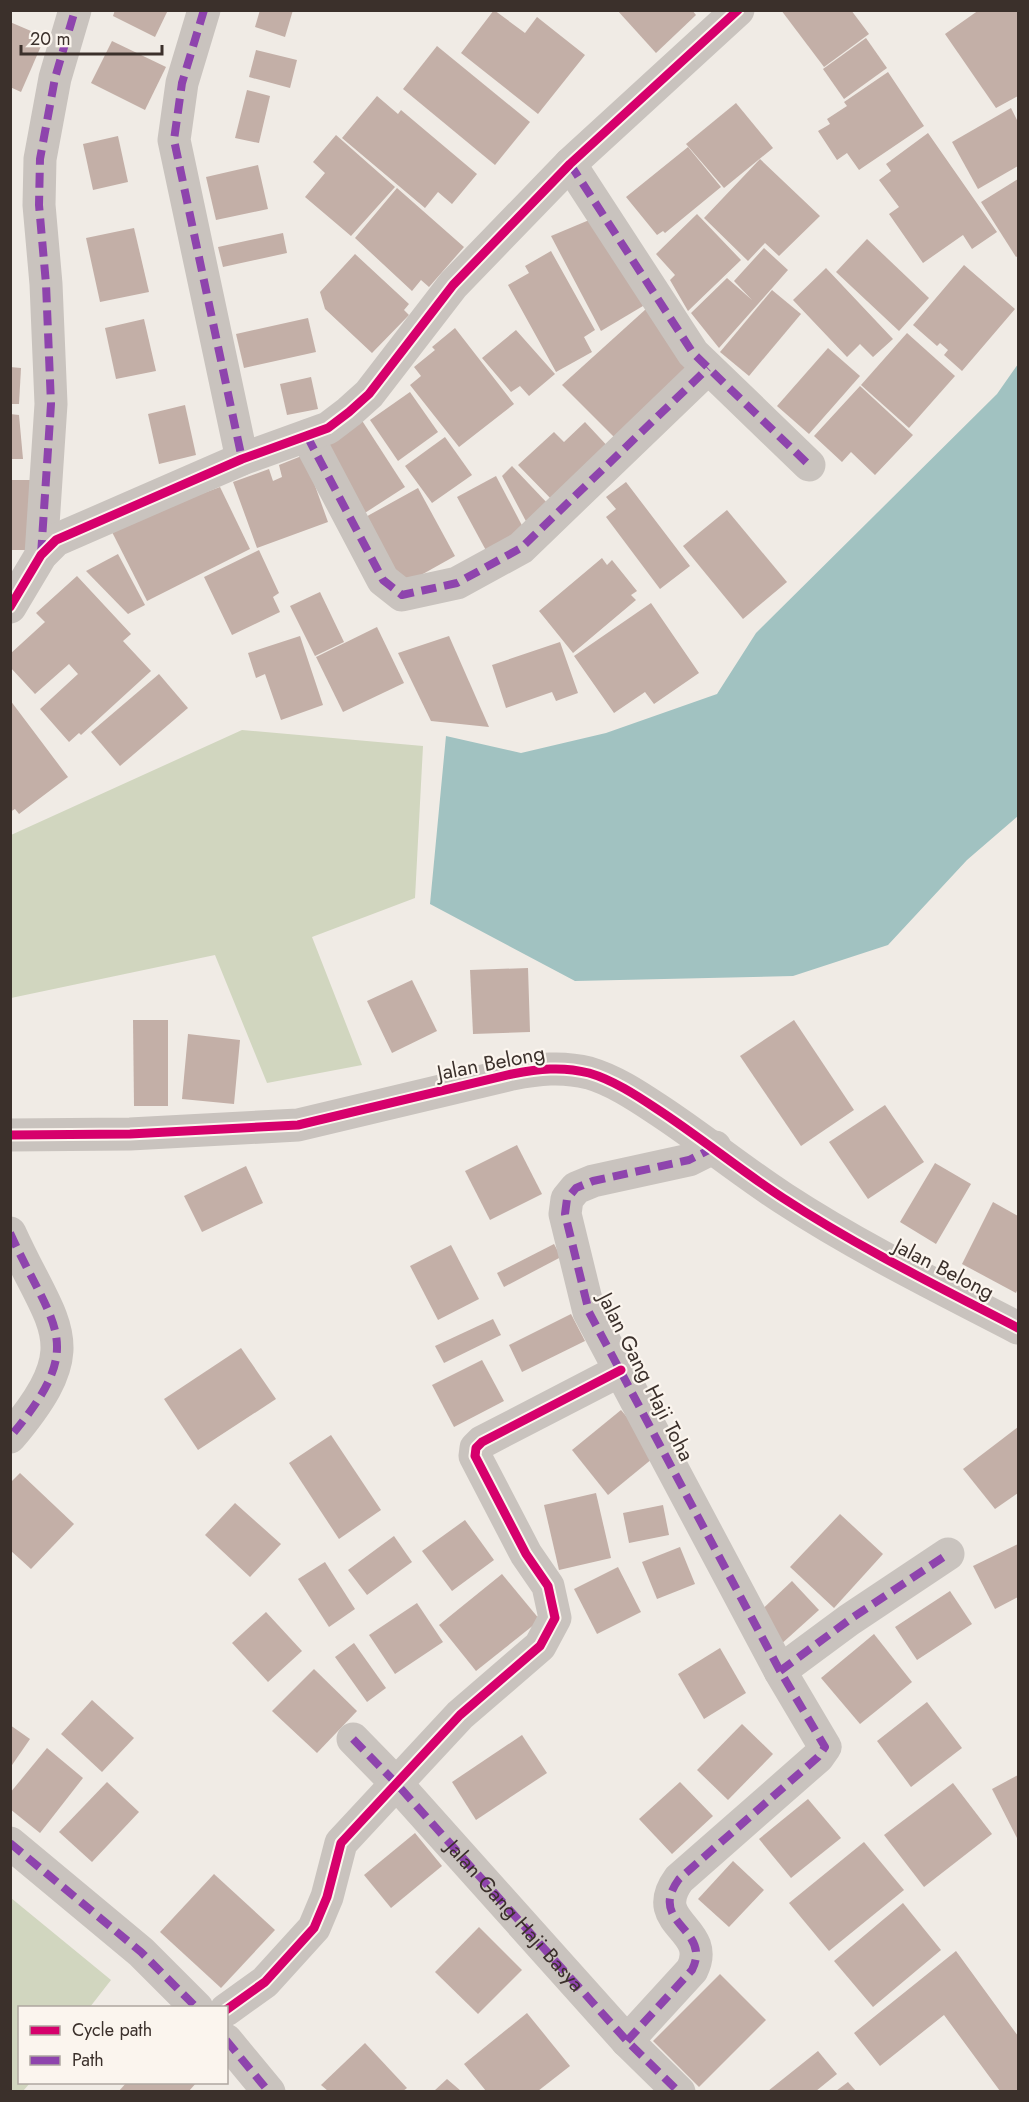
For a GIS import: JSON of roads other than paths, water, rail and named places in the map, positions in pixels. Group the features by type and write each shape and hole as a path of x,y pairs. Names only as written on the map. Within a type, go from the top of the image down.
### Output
{"street":[{"path":"41,555 51,404 46,284 39,205 40,159 55,78 75,10"},
{"path":"204,10 182,83 174,140 242,459"},
{"path":"10,607 41,555 56,540 242,459 328,428 369,394 453,285 570,164 738,10"},
{"path":"570,164 693,353 809,465"},
{"path":"307,436 383,580 402,595 457,583 521,548 708,368"},
{"name":"Jalan Belong","path":"10,1135 153,1133 298,1125 512,1074 545,1068 567,1068 590,1073 613,1083 715,1147 781,1197 854,1243 1018,1328"},
{"name":"Jalan Gang Haji Toha","path":"627,2041 692,1970 698,1958 696,1947 671,1913 669,1901 671,1890 679,1879 818,1757 825,1747 780,1671 589,1312 565,1214 567,1199 576,1188 593,1181 689,1160 715,1147"},
{"path":"10,1233 45,1304 59,1339 58,1361 51,1381 38,1403 10,1437"},
{"path":"228,2009 265,1982 314,1928 327,1897 341,1843 459,1715 540,1646 555,1618 548,1587 526,1554 484,1476 476,1456 476,1448 482,1442 621,1370"},
{"path":"780,1671 849,1620 921,1575 948,1554"},
{"name":"Jalan Gang Haji Basya","path":"353,1739 395,1782 627,2041 679,2091"},
{"path":"10,1843 141,1952 196,2006"},
{"path":"228,2042 269,2091"}],"water":[{"path":"1018,364 1018,816 967,860 888,945 793,976 575,981 430,904 446,736 521,753 606,733 717,694 756,633 997,394"}]}
